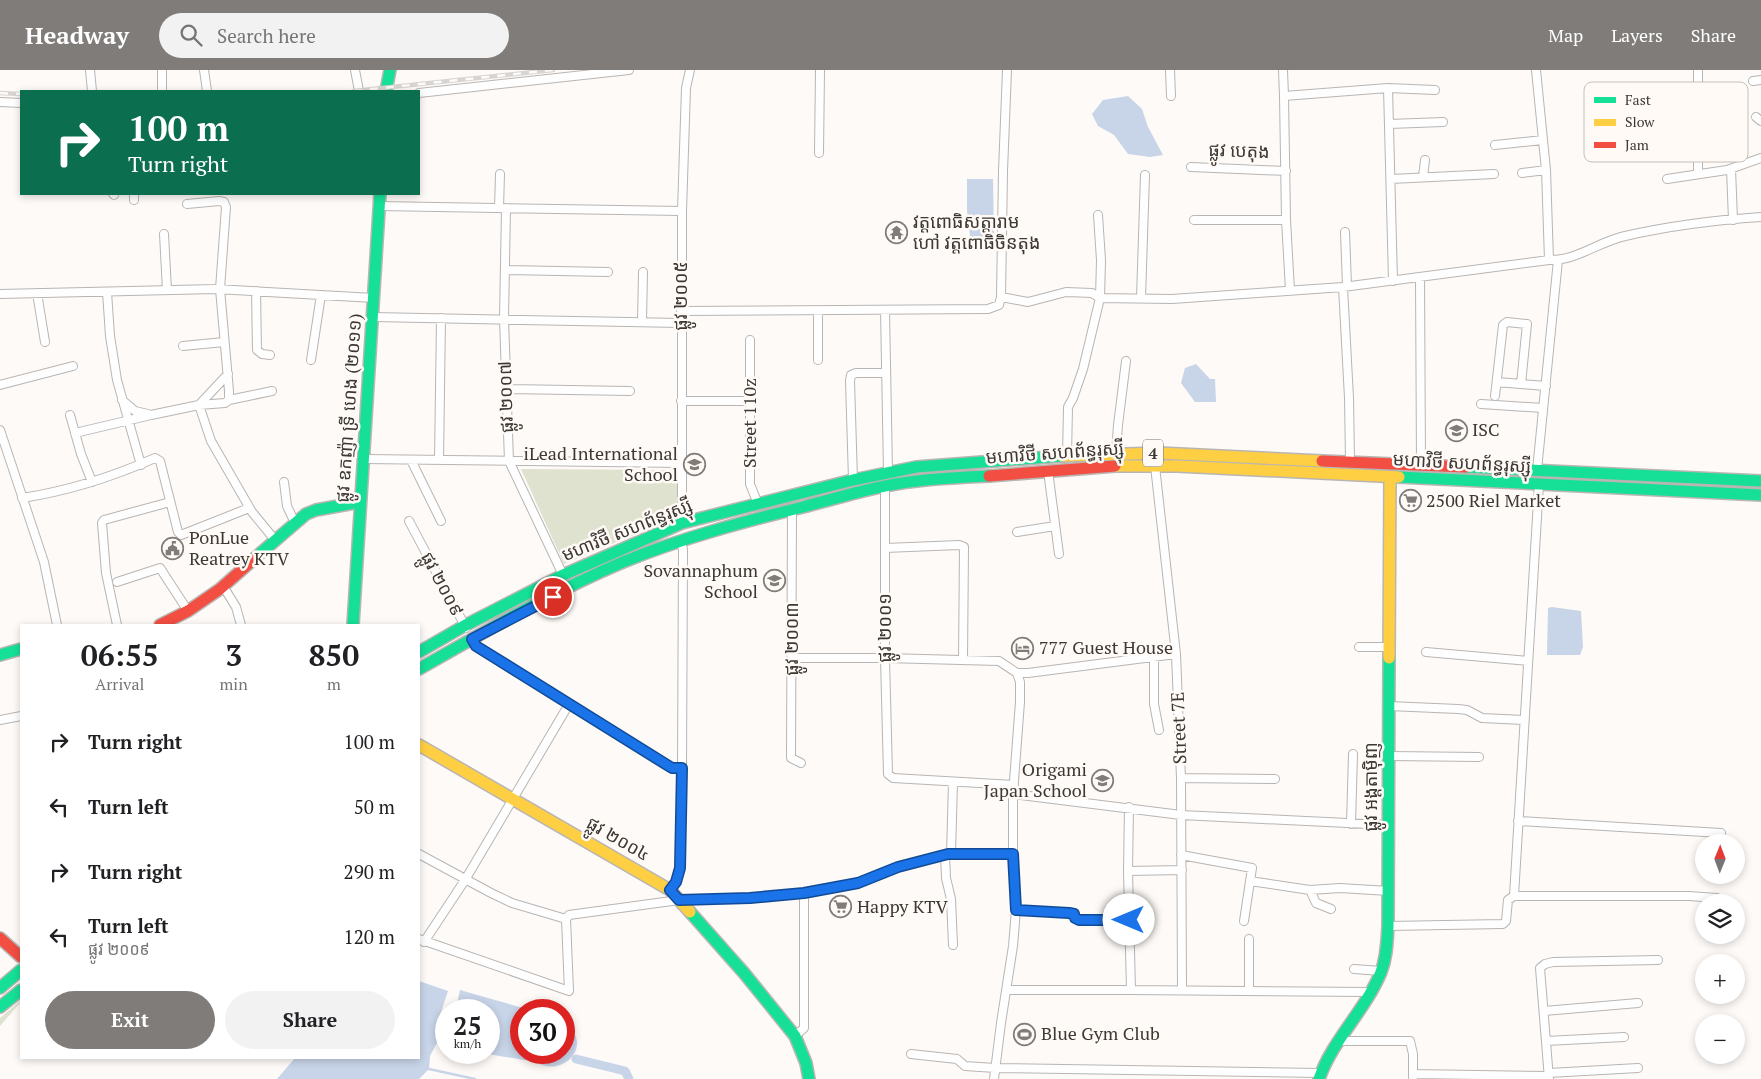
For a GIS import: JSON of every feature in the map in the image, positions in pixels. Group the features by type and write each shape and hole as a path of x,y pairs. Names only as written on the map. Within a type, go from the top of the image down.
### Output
{"main road":[{"path":"386,90 390,70"},
{"name":"ផ្លូវ ឧកញ៉ា ទ្រី ហេង (២០១១)","path":"352,624 380,195"},
{"name":"មហាវិថី សហព័ន្ធរុស្ស៊ី","path":"420,651 464,626 563,575 682,524 853,480 916,467 1094,454 1176,453 1761,481"},
{"path":"1094,454 1095,467"},
{"path":"1289,472 1290,459"},
{"name":"មហាវិថី សហព័ន្ធរុស្ស៊ី","path":"420,668 577,584 635,558 680,541 792,510 916,480 1095,467 1155,466 1761,495"},
{"name":"ផ្លូវ អង្តតាម៉ិញ","path":"1320,1076 1338,1041 1371,992 1381,971 1386,954 1389,891 1390,477"},
{"path":"162,624 188,611 224,586 306,514 316,510 360,502"},
{"path":"0,655 20,649"},
{"name":"ផ្លូវ ២០០៤","path":"420,746 670,890 744,973 795,1036 806,1063 808,1079"},
{"path":"0,938 20,956"},
{"path":"0,988 20,971"},
{"path":"0,1007 20,991"}],"street":[{"path":"90,70 92,90"},
{"path":"162,70 162,90"},
{"path":"204,70 207,90"},
{"path":"355,70 359,90"},
{"path":"420,93 629,70"},
{"name":"ផ្លូវ ២០០៥","path":"682,524 682,211 686,88 690,70"},
{"path":"819,152 820,70"},
{"path":"681,311 988,309 999,306 1001,297 1007,70"},
{"path":"1170,70 1171,96"},
{"path":"1283,70 1286,220 1290,290"},
{"path":"1536,70 1546,170 1549,260"},
{"path":"1284,96 1388,88 1434,90"},
{"path":"1388,88 1393,281"},
{"path":"0,102 20,103"},
{"path":"1389,124 1443,122"},
{"path":"1495,144 1543,140"},
{"path":"1667,179 1731,169 1761,158"},
{"path":"1423,177 1425,160"},
{"path":"1698,162 1698,174"},
{"name":"ផ្លូវ បេតុង","path":"1191,167 1286,171"},
{"path":"1731,169 1733,220"},
{"path":"1522,173 1546,170"},
{"name":"ផ្លូវ ២០០៧","path":"500,174 505,270 504,319 509,461 563,575"},
{"path":"1391,179 1494,174"},
{"path":"1141,298 1145,175"},
{"path":"188,204 219,201 224,202 226,207 220,289 228,374 228,400"},
{"path":"379,206 682,211"},
{"path":"1067,456 1068,407 1084,369 1100,298 1101,260 1098,215"},
{"path":"1001,297 1028,302 1066,292 1092,293 1100,298 1172,299 1345,287 1558,260 1577,255 1623,237 1678,226 1761,217"},
{"path":"1194,220 1286,220"},
{"path":"1345,232 1350,462"},
{"path":"164,234 167,290"},
{"path":"1537,470 1558,260"},
{"path":"505,270 608,272"},
{"path":"642,322 643,272"},
{"path":"1420,278 1421,465"},
{"path":"0,294 220,289 374,298"},
{"path":"256,291 257,350 262,354 270,355"},
{"path":"107,292 110,336 122,400 141,464"},
{"path":"37,293 45,342"},
{"path":"311,360 322,295"},
{"path":"886,310 888,472"},
{"path":"818,311 818,360"},
{"path":"373,317 681,323"},
{"path":"439,460 441,318"},
{"path":"1495,396 1504,323 1525,323 1528,327 1521,384"},
{"name":"Street 110z","path":"750,340 750,484 758,504"},
{"path":"182,346 224,342"},
{"path":"1116,453 1126,361"},
{"path":"0,385 74,366"},
{"path":"853,480 851,375 856,373 886,373"},
{"path":"199,404 228,374"},
{"path":"1497,382 1546,386"},
{"path":"506,389 630,391"},
{"path":"75,433 199,404 225,403 228,400 272,390"},
{"path":"122,400 135,411 151,415"},
{"path":"681,400 750,401"},
{"path":"199,404 212,441 250,508 275,540"},
{"path":"1482,404 1543,408"},
{"path":"70,415 92,482"},
{"path":"0,430 3,452 22,498 44,562 57,624"},
{"path":"22,498 58,492 92,482 155,458 160,462 178,532 181,535 250,508"},
{"path":"364,459 681,463"},
{"path":"411,460 441,521"},
{"name":"Street 7E","path":"1155,466 1176,654 1181,778 1182,990"},
{"path":"1048,471 1059,554"},
{"path":"284,482 287,506 295,523"},
{"path":"1514,896 1539,484"},
{"name":"ផ្លូវ ២០០១","path":"885,486 887,771 893,778 953,782"},
{"path":"117,624 106,572 102,523 104,520 170,502"},
{"name":"ផ្លូវ ២០០៣","path":"792,510 791,758 801,762"},
{"name":"ផ្លូវ ២០០៩","path":"409,521 476,646 672,768 682,768"},
{"path":"1017,532 1056,526"},
{"path":"670,890 676,882 680,868 683,549 680,541"},
{"path":"885,548 959,545 964,547 963,660"},
{"path":"117,582 160,568 188,611"},
{"path":"224,586 236,607 241,624"},
{"path":"1359,647 1389,647"},
{"path":"1426,652 1528,661"},
{"path":"792,658 999,661 1017,673 1028,673 1176,654"},
{"path":"1154,657 1154,704 1159,730"},
{"path":"994,1079 1014,946 1016,910 1013,854 1013,794 1020,720 1020,682 1017,673"},
{"path":"569,704 465,880 421,941 569,991 566,919 569,915 679,900 750,898 804,893 858,883 898,867 948,854 1013,854"},
{"path":"1389,706 1467,710 1482,718 1524,720"},
{"path":"0,720 20,716"},
{"path":"1351,824 1353,754"},
{"path":"1389,756 1479,757"},
{"path":"1181,778 1275,779"},
{"path":"953,945 951,899 946,878 953,782 1014,785"},
{"path":"1013,794 1181,815 1389,825"},
{"path":"1129,808 1128,871 1131,990"},
{"path":"1518,821 1721,833"},
{"path":"420,855 465,880 512,903 566,919"},
{"path":"1181,855 1252,868 1244,921"},
{"path":"1128,871 1182,870"},
{"path":"1250,880 1310,890 1340,888 1389,891"},
{"path":"1310,890 1316,903 1331,909"},
{"path":"795,1036 804,1028 804,893"},
{"path":"1388,926 1503,924 1506,920 1508,900 1514,896 1695,896"},
{"path":"1016,910 1069,913 1074,914 1075,918 1079,920 1129,920"},
{"path":"1249,939 1249,991"},
{"path":"1549,1076 1540,968 1545,964 1658,960"},
{"path":"1354,969 1381,971"},
{"path":"1007,990 1371,992"},
{"path":"1544,1011 1638,1003"},
{"path":"1546,1042 1624,1037"},
{"path":"1338,1041 1410,1041 1413,1054 1413,1076 1549,1076 1638,1068"},
{"path":"911,1054 957,1059 965,1066 995,1068 1320,1076"}],"green space":[{"path":"521,469 677,470 677,517 564,564"},
{"path":"20,1001 0,1026 0,1018"}],"water":[{"path":"1128,96 1142,109 1148,127 1163,155 1150,157 1128,154 1114,135 1098,126 1092,114 1103,100"},
{"path":"967,179 993,179 994,242 971,244 967,211"},
{"path":"1196,364 1210,379 1215,379 1216,402 1195,402 1181,383 1185,368"},
{"path":"1548,608 1581,611 1583,647 1580,655 1547,655"},
{"path":"420,981 448,991 445,999 435,999 435,1047 430,1056 429,1069 419,1079 277,1079 294,1059 420,1059"},
{"path":"460,990 492,999 458,999"},
{"path":"500,1001 510,1004 510,1058 500,1056"},
{"path":"575,1036 577,1040 575,1051"},
{"path":"541,1064 562,1064 556,1066"}],"waterway":[{"path":"576,1059 625,1071 629,1079"},
{"path":"429,1069 475,1079"}],"railway":[{"path":"363,90 553,70"},
{"path":"0,93 20,94"}],"traffic: fast":[{"path":"386,90 390,70"},
{"path":"353,624 380,195"},
{"path":"420,651 464,626 563,575 682,523 853,480 916,467 1062,456"},
{"path":"1466,467 1761,481"},
{"path":"420,668 571,586 623,562 667,545 874,488 926,480 989,476"},
{"path":"1399,477 1761,495"},
{"path":"255,558 306,514 316,510 360,502"},
{"path":"0,655 20,649"},
{"path":"1319,1079 1332,1051 1367,1000 1381,972 1386,955 1388,926 1389,658"},
{"path":"690,912 744,973 795,1036 806,1063 809,1079"},
{"path":"0,988 20,971"},
{"path":"0,1007 20,991"}],"traffic: slow":[{"path":"1062,456 1159,453 1322,461"},
{"path":"1115,466 1177,466 1399,477"},
{"path":"1389,658 1390,477"},
{"path":"420,746 670,890 690,912"}],"traffic: jam":[{"path":"1322,461 1466,467"},
{"path":"989,476 1115,466"},
{"path":"162,624 188,611 220,589 255,558"},
{"path":"0,938 20,956"}],"place":[{"name":"វត្តពោធិសត្តារាម ហៅ វត្តពោធិចិនតុង","path":"897,232"},
{"name":"ISC","path":"1456,430"},
{"name":"iLead International School","path":"694,464"},
{"name":"2500 Riel Market","path":"1410,501"},
{"name":"PonLue Reatrey KTV","path":"173,548"},
{"name":"Sovannaphum School","path":"774,581"},
{"name":"777 Guest House","path":"1023,648"},
{"name":"Origami Japan School","path":"1103,780"},
{"name":"Happy KTV","path":"841,907"},
{"name":"Blue Gym Club","path":"1025,1034"}],"route":[{"path":"553,597 472,639 476,646 672,768 682,768 680,868 676,882 670,890 679,900 750,898 804,893 858,883 898,867 948,854 1013,854 1016,910 1069,913 1074,914 1075,918 1079,920 1129,920"}]}
